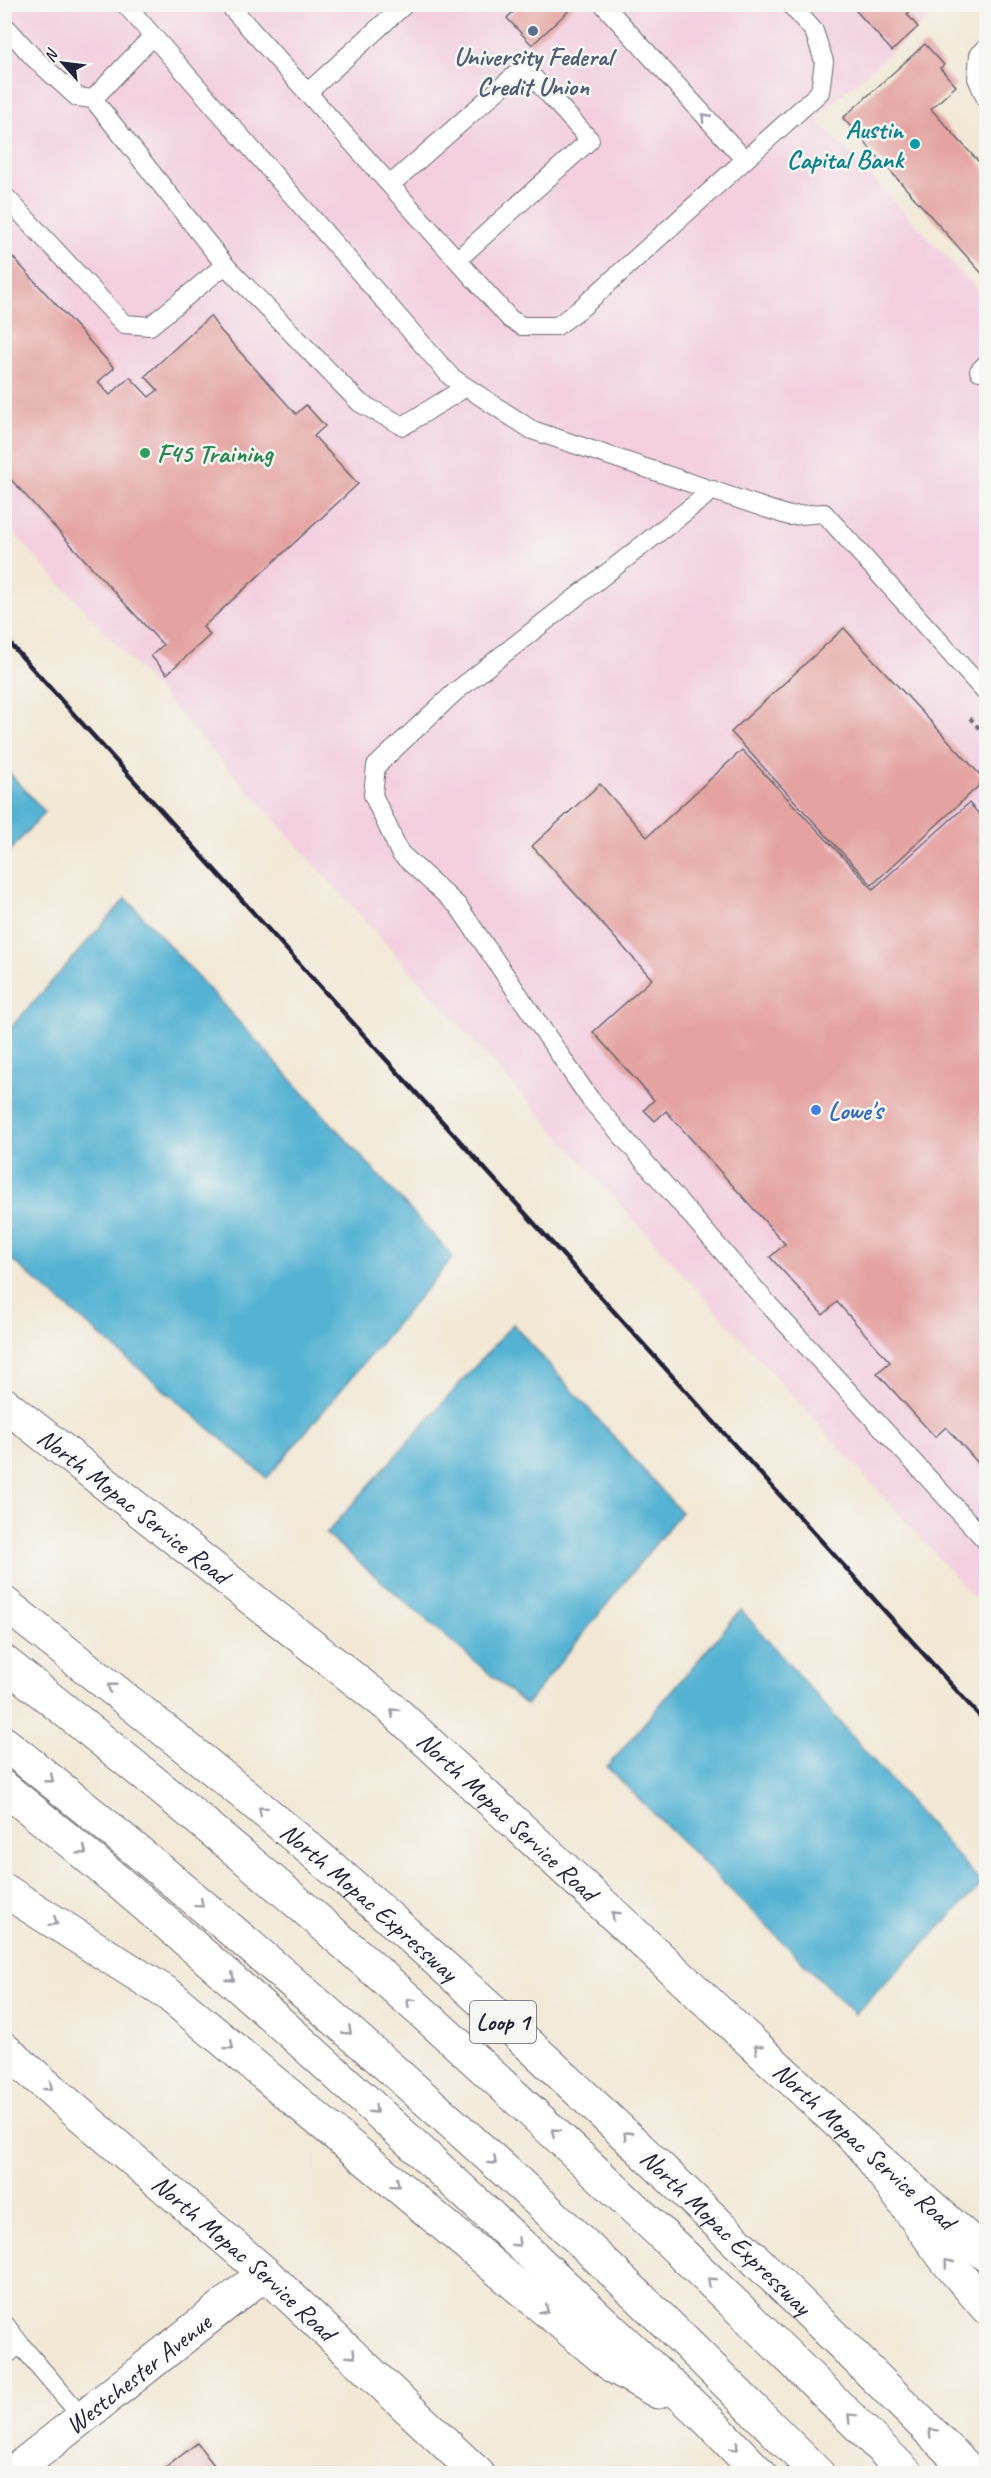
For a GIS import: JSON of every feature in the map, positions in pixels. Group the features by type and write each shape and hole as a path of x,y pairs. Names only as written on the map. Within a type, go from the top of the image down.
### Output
{"main road":[{"name":"North Mopac Service Road","path":"9,1409 391,1708 862,2145 987,2255"},
{"name":"North Mopac Expressway","path":"4,1603 213,1767 393,1922 613,2123 782,2284 974,2474"},
{"path":"4,1662 145,1774 343,1941 568,2144 760,2326 907,2474"},
{"path":"4,1743 118,1833 304,1992 516,2181 818,2474"},
{"path":"4,1788 97,1862 235,1981 709,2421 760,2474"},
{"path":"4,1890 168,1994 614,2367 709,2421"},
{"name":"North Mopac Service Road","path":"4,2049 265,2273 478,2474"},
{"path":"862,2145 946,2260 987,2307"},
{"name":"Westchester Avenue","path":"11,2474 265,2273"}],"lane":[{"path":"125,4 451,377 532,430 789,516 824,513 987,693"},
{"path":"307,93 405,4"},
{"path":"603,4 745,160"},
{"path":"234,7 307,93 510,318 522,326 557,326 580,309 820,92 824,61 814,31 790,4"},
{"path":"4,29 8,29 33,57 77,97 93,99 225,265 360,403 403,426 466,387"},
{"path":"93,99 153,36"},
{"path":"987,48 979,55 977,78 987,99"},
{"path":"390,185 524,67 591,140 458,260"},
{"path":"4,195 124,324 150,326 225,265"},
{"path":"713,490 455,692 376,766 373,795 400,853 458,906 590,1099 769,1305 987,1541"},
{"path":"4,2323 82,2417"},
{"path":"4,2357 20,2344"}],"shaded area":[{"path":"5,5 944,5 816,118 986,299 986,1611 5,523"}],"water":[{"path":"4,767 45,812 5,856 4,856"},
{"path":"126,898 453,1257 267,1478 5,1254 5,1034"},
{"path":"513,1324 681,1512 526,1705 326,1534"},
{"path":"741,1610 982,1884 855,2014 607,1767"}],"building":[{"name":"University Federal Credit Union","path":"513,4 576,4 532,45 507,18 517,8"},
{"path":"850,4 918,4 907,14 918,27 892,51"},
{"name":"Austin Capital Bank","path":"925,44 944,65 940,68 956,86 931,109 986,170 986,278 843,118"},
{"path":"9,253 114,368 98,382 110,395 130,377 149,397 158,390 145,376 210,316 296,414 306,405 325,426 314,436 358,484 203,627 210,635 167,674 151,656 163,645 4,472 4,258"},
{"path":"844,628 985,780 872,885 731,732"},
{"name":"Lowe's","path":"742,750 873,889 969,803 986,822 986,1472 946,1427 935,1437 877,1373 890,1362 837,1302 823,1315 770,1257 785,1244 666,1111 655,1121 644,1110 654,1100 593,1032 652,979 532,846 600,784 647,837"},
{"path":"197,2443 221,2474 158,2474"}],"railway":[{"path":"4,637 986,1723"}],"place":[{"name":"University Federal Credit Union","path":"533,31"},
{"name":"Austin Capital Bank","path":"915,144"},
{"name":"F45 Training","path":"145,453"},
{"name":"Lowe's","path":"816,1110"}]}
